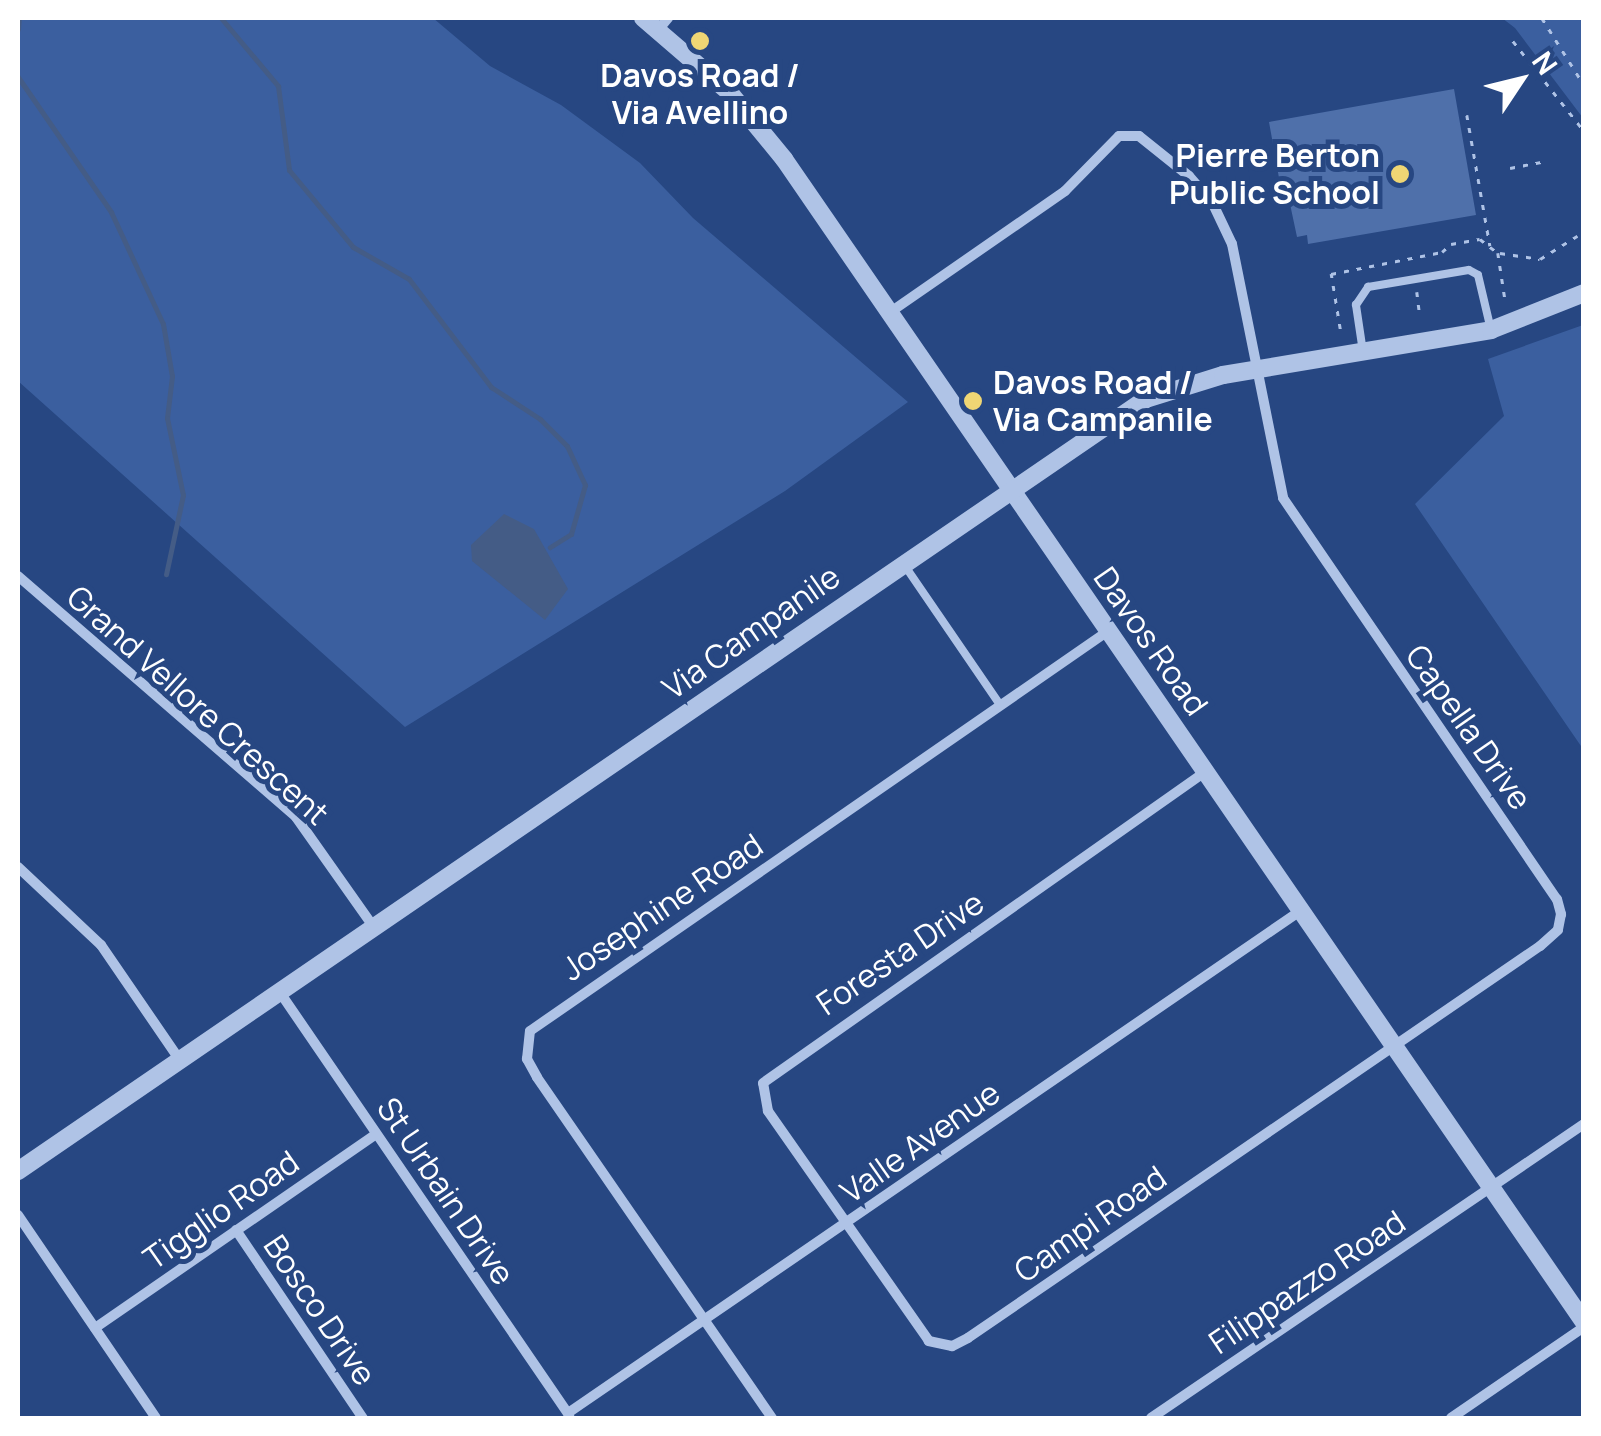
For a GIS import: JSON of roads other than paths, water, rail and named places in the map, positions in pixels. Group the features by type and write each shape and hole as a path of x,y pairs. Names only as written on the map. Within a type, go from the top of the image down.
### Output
{"street":[{"name":"Davos Road","path":"656,22 753,120 1584,1324"},
{"path":"889,312 1065,190 1112,140 1132,133 1189,176 1220,216 1232,244 1255,370"},
{"name":"Via Campanile","path":"18,1171 1010,488 1146,399 1255,370 1490,330 1584,293"},
{"name":"Capella Drive","path":"1255,370 1283,498 1558,899 1558,930 1393,1046"},
{"name":"Grand Vellore Crescent","path":"18,576 296,818 373,926"},
{"name":"Josephine Road","path":"704,1321 537,1077 527,1059 530,1031 1108,630"},
{"name":"Foresta Drive","path":"845,1224 768,1111 762,1096 771,1073 1205,772"},
{"path":"18,867 101,945 179,1059"},
{"name":"Valle Avenue","path":"570,1416 1300,911"},
{"name":"St Urbain Drive","path":"279,991 570,1416"},
{"name":"Campi Road","path":"845,1224 929,1341 952,1346 1393,1046"},
{"name":"Filippazzo Road","path":"1151,1418 1584,1124"},
{"name":"Tigglio Road","path":"95,1328 376,1134"},
{"path":"18,1215 156,1418"},
{"name":"Bosco Drive","path":"236,1230 363,1418"},
{"path":"704,1321 772,1418"},
{"path":"1451,1418 1584,1324"}],"lane":[{"path":"1363,352 1356,305 1368,287 1469,270 1478,275 1490,330"},
{"path":"902,562 1000,705"}],"waterway":[{"path":"18,29 19,18"},
{"path":"221,18 278,86 289,170 353,247 409,279 491,387 540,419 567,446 585,485 571,534 550,547"},
{"path":"18,77 111,212 163,324 172,376 167,418 183,495 166,574"}],"place":[{"name":"Davos Road / Via Avellino","path":"700,41"},
{"name":"Pierre Berton Public School","path":"1400,174"},
{"name":"Davos Road / Via Campanile","path":"973,401"}]}
